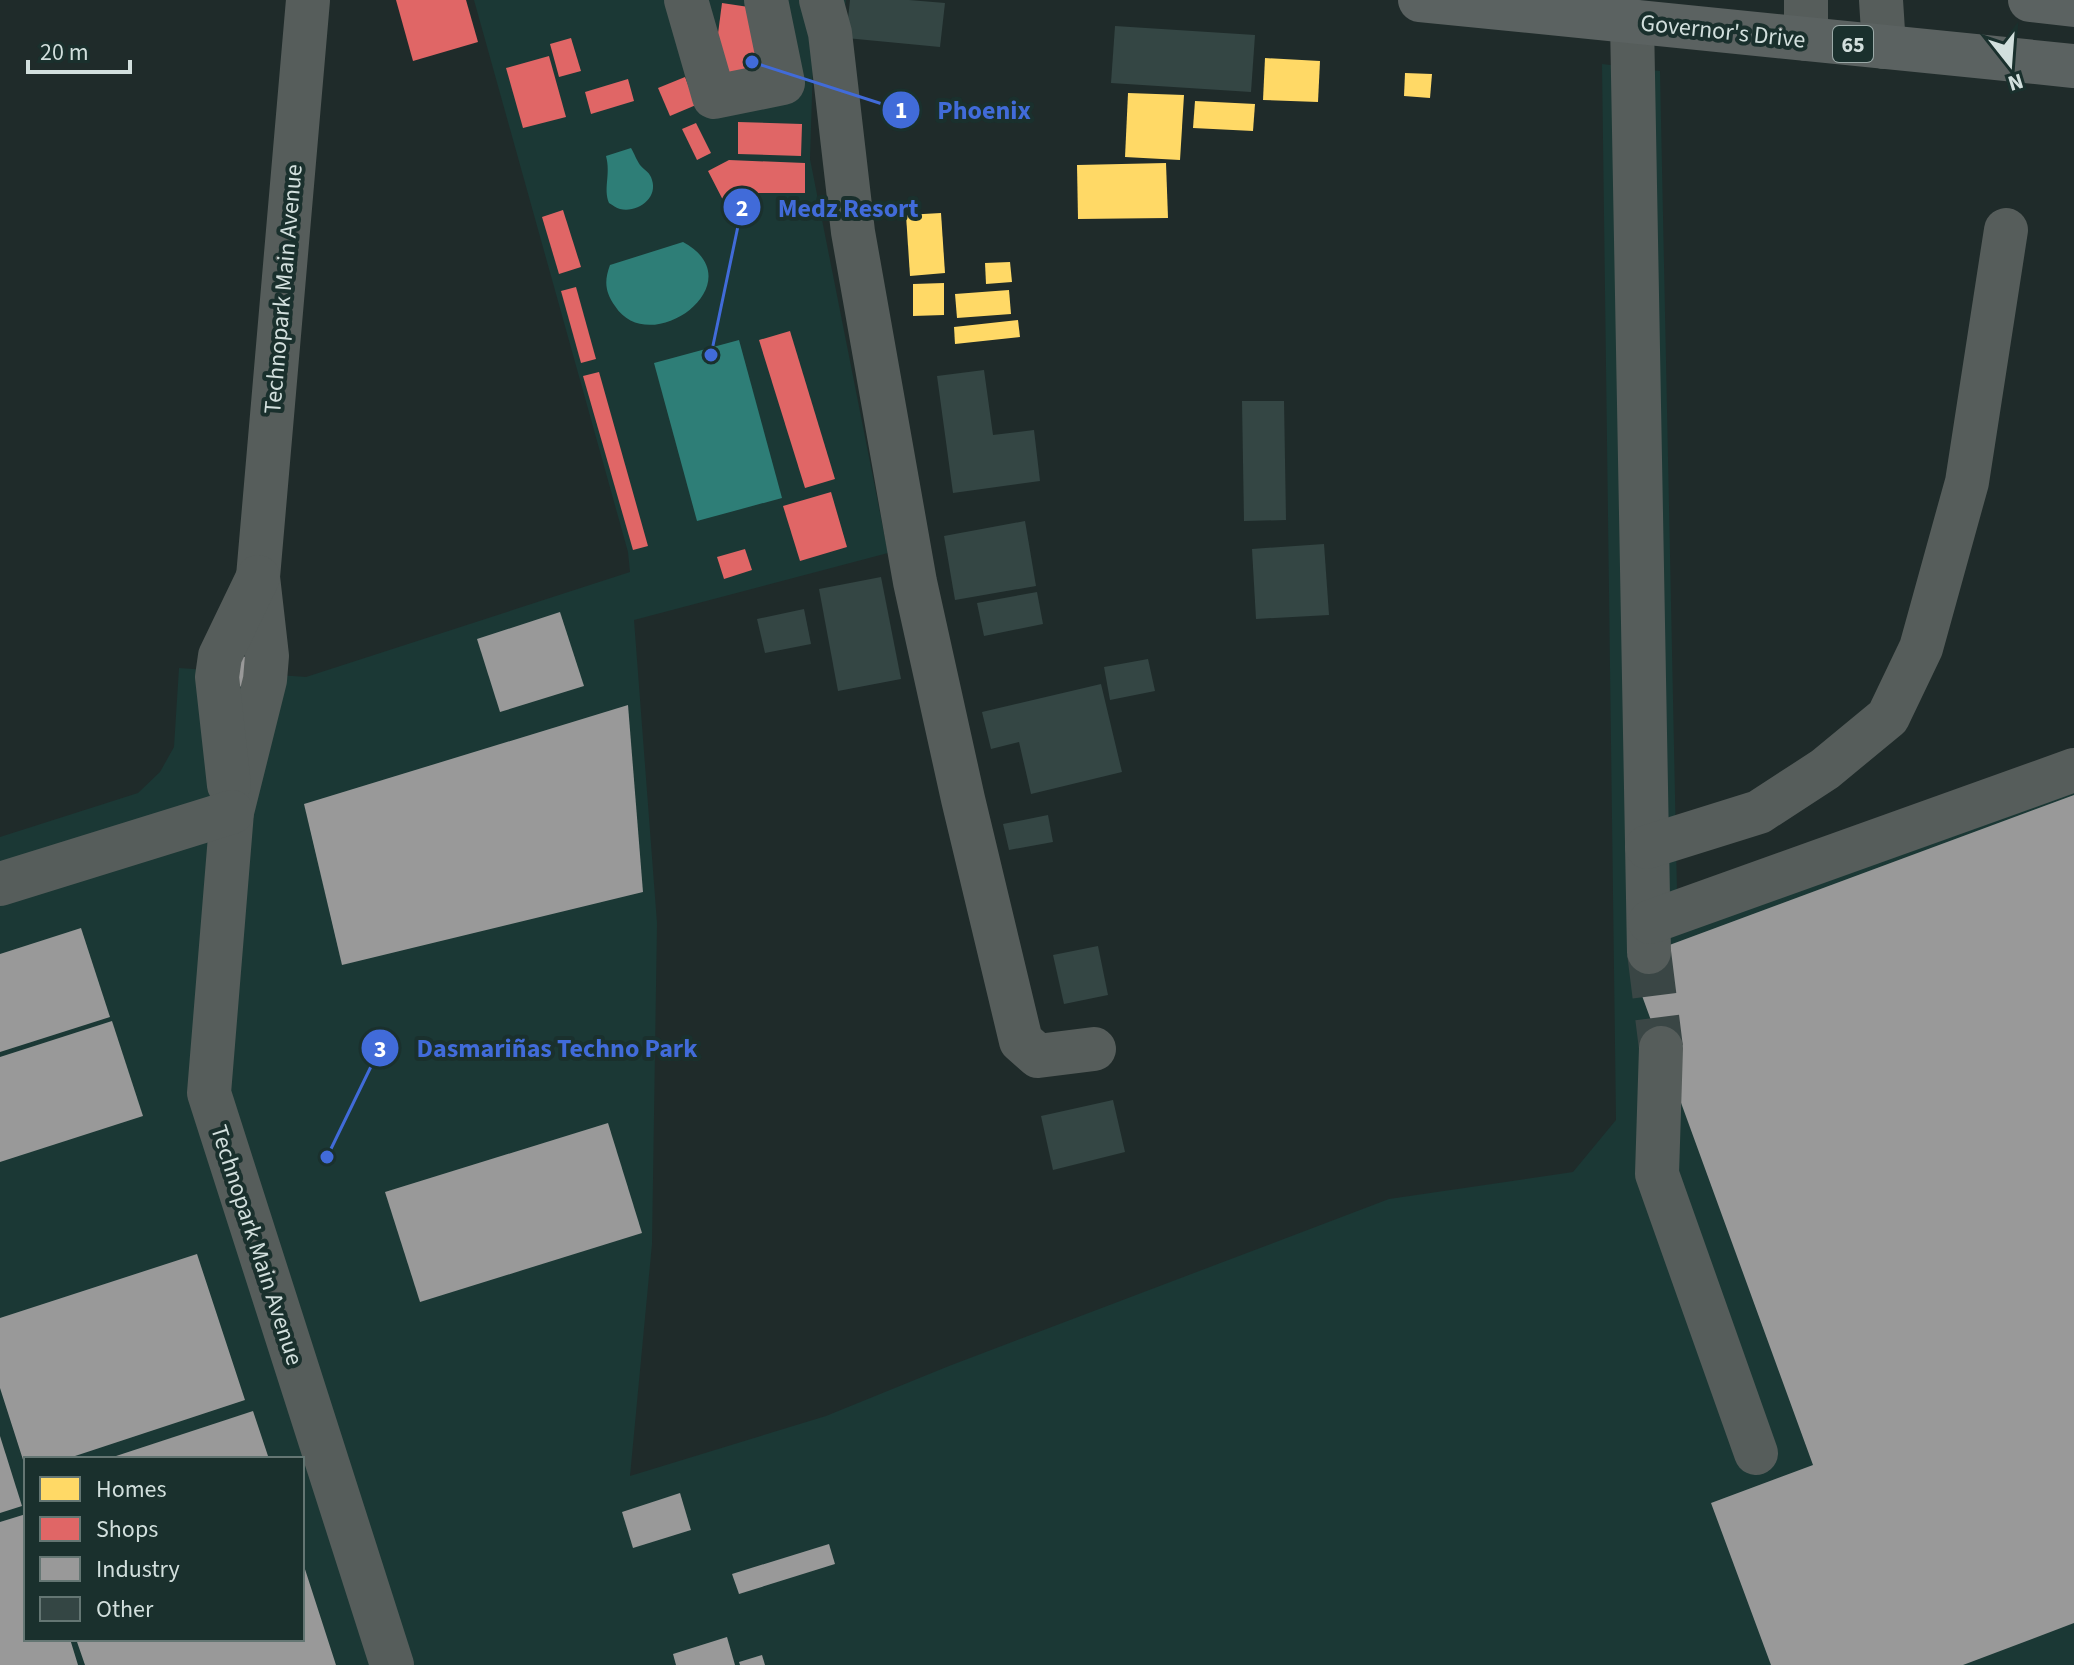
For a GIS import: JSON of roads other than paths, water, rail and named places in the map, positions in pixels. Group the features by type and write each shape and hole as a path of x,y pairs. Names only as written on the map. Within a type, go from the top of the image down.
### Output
{"highway":[{"name":"Governor's Drive","path":"1420,0 1632,21 1806,20 1884,47 2074,66"},
{"path":"2030,0 2074,5"}],"street":[{"name":"Technopark Main Avenue","path":"308,0 258,577 267,656 265,680 232,812 209,1093 392,1665"},
{"path":"686,0 714,97 783,83 766,0"},
{"path":"821,0 830,33 853,232 915,582 1021,1041 1038,1056 1094,1049"},
{"path":"1881,0 1884,47"},
{"path":"1632,21 1649,937 2074,770"},
{"path":"1647,847 1759,812 1825,769 1888,717 1921,648 1967,482 2006,230"},
{"path":"0,884 232,812"},
{"path":"1661,1048 1657,1174 1756,1453"}],"water":[{"path":"631,148 640,165 649,173 653,187 645,203 627,210 609,203 606,156"},
{"path":"683,242 703,258 709,277 703,294 690,310 671,320 651,325 631,321 615,306 607,291 610,265"},
{"path":"739,340 782,498 697,521 654,363"}],"tunnel":[{"path":"1649,952 1661,1048"}],"place":[{"name":"Phoenix","path":"752,62"},
{"name":"Medz Resort","path":"711,355"},
{"name":"Dasmariñas Techno Park","path":"327,1157"}]}
